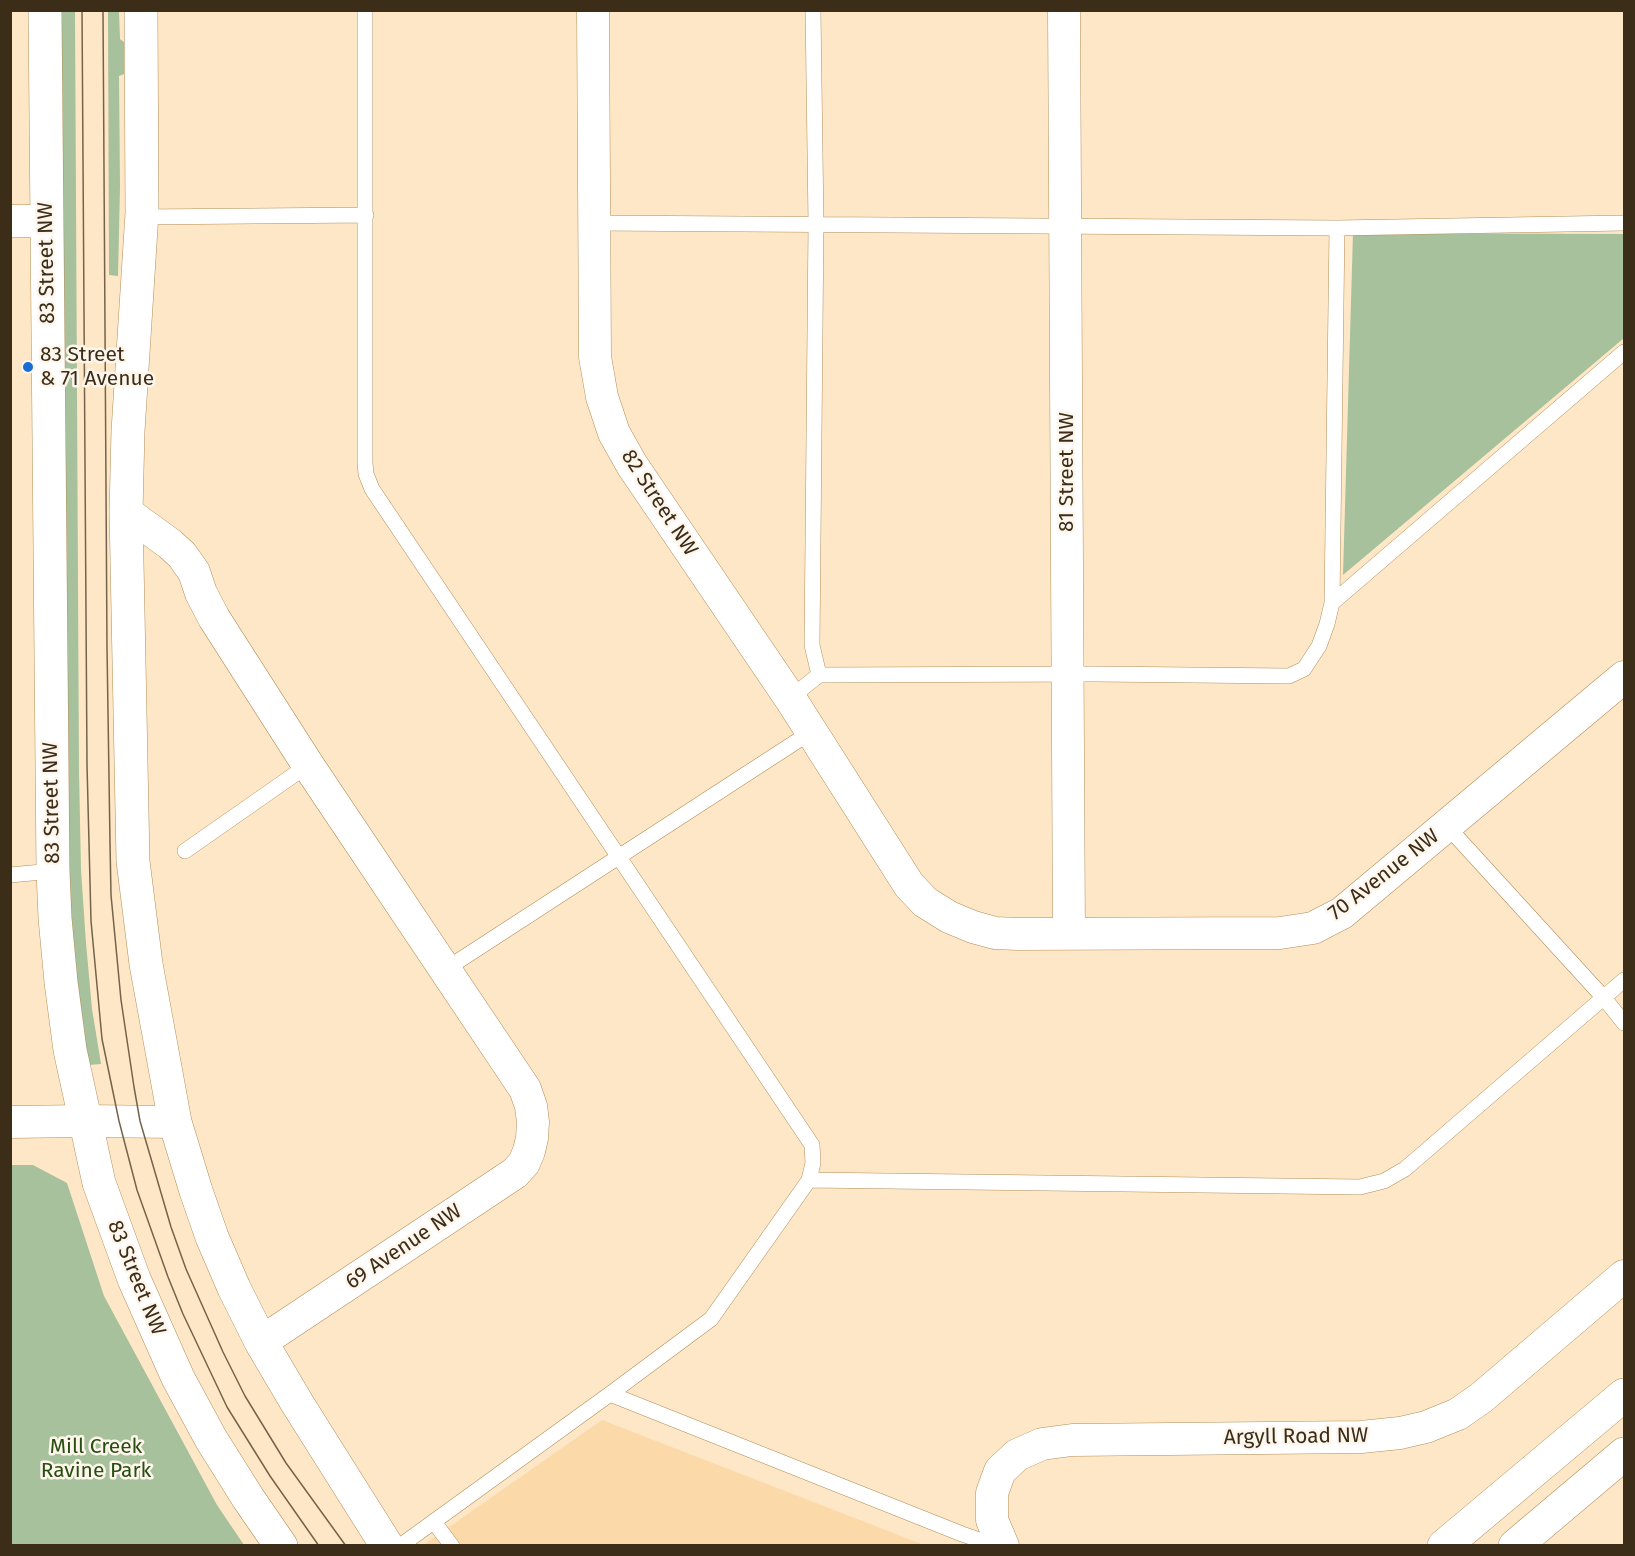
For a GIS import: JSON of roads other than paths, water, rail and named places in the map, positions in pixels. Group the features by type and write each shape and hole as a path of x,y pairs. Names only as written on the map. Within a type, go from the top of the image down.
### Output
{"main road":[{"name":"83 Street NW","path":"45,10 52,871 61,981 70,1050 99,1183 134,1279 168,1357 211,1439 281,1545"},
{"path":"141,10 141,217 128,431 126,512 133,861 146,964 176,1122 196,1191 213,1238 234,1288 261,1342 297,1404 387,1545"},
{"path":"1444,1545 1624,1395"},
{"path":"1515,1545 1624,1454"}],"street":[{"name":"82 Street NW","path":"593,10 595,357 602,397 614,433 632,465 790,698 909,885 925,902 949,917"},
{"name":"81 Street NW","path":"1064,10 1069,934"},
{"path":"10,220 47,221"},
{"path":"126,512 170,544 182,555 194,572 201,593 214,618 308,765 446,969"},
{"name":"70 Avenue NW","path":"949,917 995,933 1018,934 1280,933 1313,928 1342,913 1624,677"},
{"name":"69 Avenue NW","path":"261,1342 515,1173 524,1163 532,1138 533,1122 531,1106 525,1089 446,969"},
{"path":"10,1122 176,1122"},
{"name":"Argyll Road NW","path":"1003,1545 992,1520 992,1493 1000,1471 1017,1455 1042,1444 1072,1440 1361,1437 1400,1433 1426,1427 1458,1414 1481,1398 1624,1276"}],"lane":[{"path":"365,10 366,474 372,489 812,1145 813,1163 808,1180 711,1319 400,1545"},
{"path":"813,10 816,224 812,645 819,675"},
{"path":"141,217 366,215"},
{"path":"594,223 1336,228 1624,223"},
{"path":"790,698 819,675 1289,676 1304,669 1319,646 1332,603 1336,228"},
{"path":"1332,603 1624,352"},
{"path":"446,969 811,732"},
{"path":"185,851 308,765"},
{"path":"1446,825 1604,998 1624,1023"},
{"path":"10,875 52,871"},
{"path":"808,1180 1359,1187 1384,1181 1404,1169 1624,980"},
{"path":"610,1394 962,1534 1003,1545"},
{"path":"434,1522 452,1545"}],"tram line":[{"path":"82,10 87,765 91,921 102,1039 119,1121 137,1190 183,1314 227,1407 270,1476 319,1546"},
{"path":"103,10 111,895 121,1000 134,1087 140,1121 171,1227 186,1269 223,1352 245,1396 286,1463 346,1546"}],"place":[{"name":"83 Street & 71 Avenue","path":"28,367"}],"park label":[{"name":"Mill Creek Ravine Park","path":"96,1459"}]}
